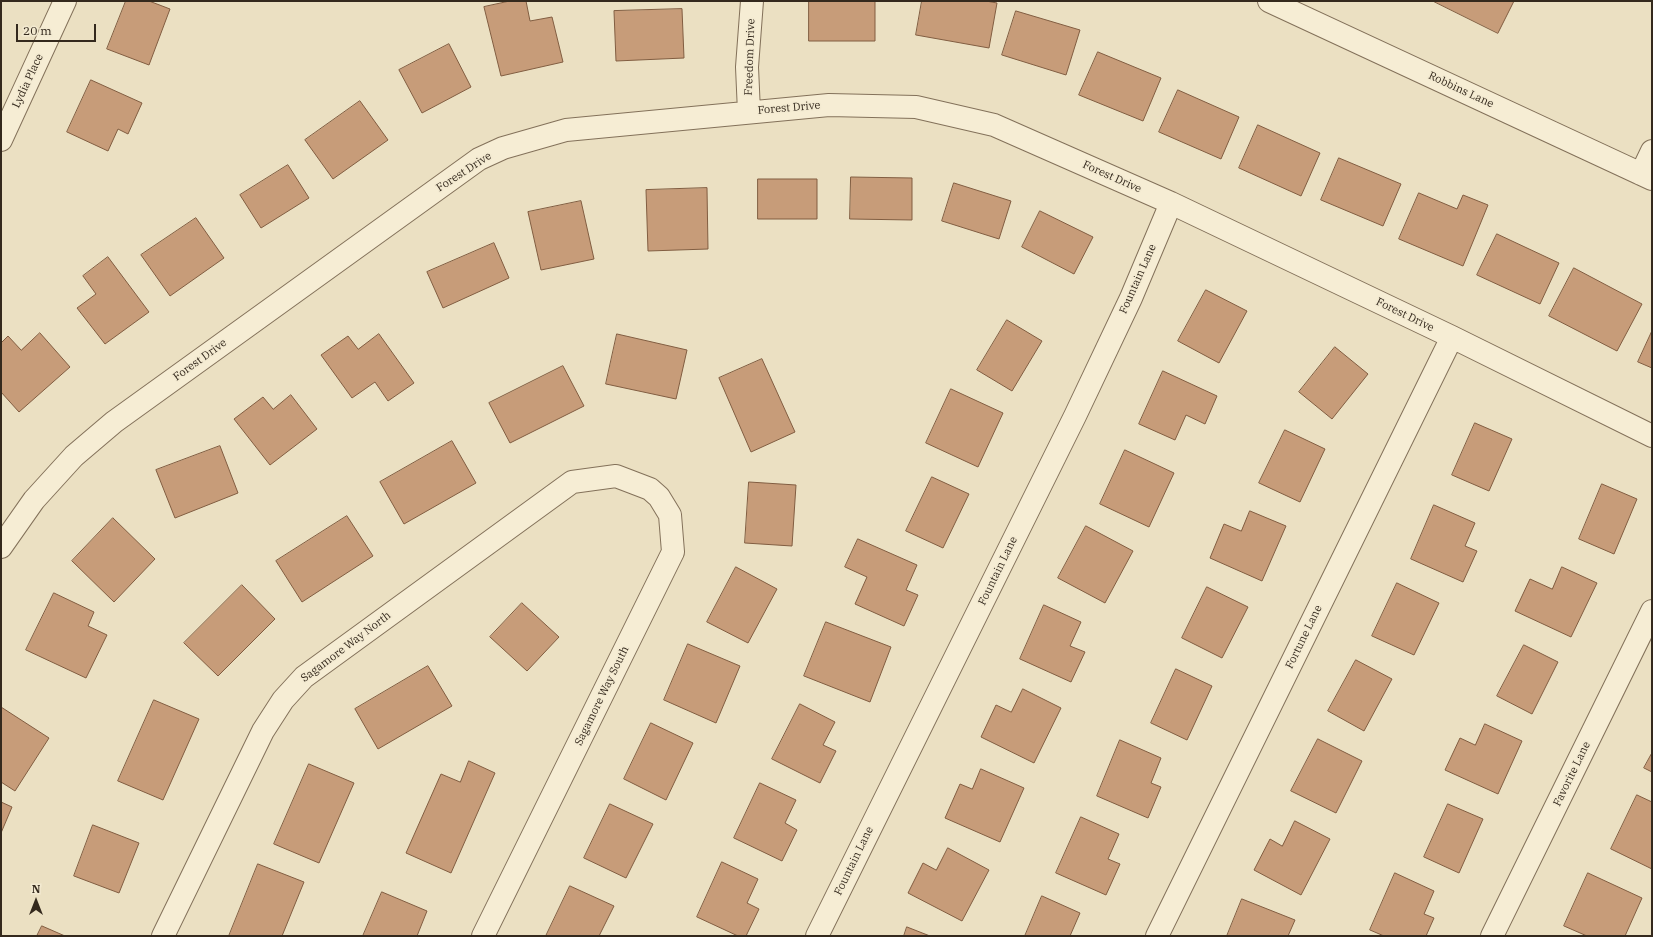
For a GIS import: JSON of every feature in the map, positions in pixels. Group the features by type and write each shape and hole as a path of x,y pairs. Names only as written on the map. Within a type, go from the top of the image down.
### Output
{"street":[{"name":"Lydia Place","path":"1,140 65,1"},
{"name":"Freedom Drive","path":"749,112 747,67 752,1"},
{"name":"Robbins Lane","path":"1269,1 1646,176"},
{"name":"Forest Drive","path":"1,547 34,500 74,456 114,422 479,160 503,148 566,130 829,105 916,107 994,125 1171,203 1452,337 1652,436"},
{"path":"1646,176 1652,151"},
{"name":"Fountain Lane","path":"817,936 1078,409 1131,298 1171,203"},
{"name":"Fortune Lane","path":"1157,936 1452,337"},
{"name":"Sagamore Way North","path":"163,936 263,730 283,700 304,677 572,482 616,476"},
{"name":"Sagamore Way South","path":"483,936 673,552 670,515 659,497 650,490 616,476"},
{"name":"Favorite Lane","path":"1492,936 1652,611"}],"building":[{"path":"126,1 149,1 170,9 149,65 107,49"},
{"path":"510,1 526,1 530,21 552,17 563,62 501,76 484,7"},
{"path":"809,1 875,1 875,41 809,41"},
{"path":"922,1 986,1 997,3 989,48 916,35"},
{"path":"1433,1 1514,1 1498,33"},
{"path":"682,9 684,58 616,61 614,11"},
{"path":"1016,11 1080,30 1066,75 1002,55"},
{"path":"449,44 471,87 422,113 399,70"},
{"path":"1098,52 1161,78 1143,121 1079,95"},
{"path":"91,80 142,103 128,134 118,129 108,151 67,132"},
{"path":"1178,90 1239,117 1221,159 1159,132"},
{"path":"360,101 388,140 333,179 305,140"},
{"path":"1258,125 1320,153 1301,196 1239,168"},
{"path":"1339,158 1401,184 1383,226 1321,200"},
{"path":"288,165 309,198 261,228 240,195"},
{"path":"851,177 912,178 912,220 850,219"},
{"path":"758,179 817,179 817,219 758,219"},
{"path":"954,183 1011,201 999,239 942,221"},
{"path":"707,188 708,249 648,251 646,190"},
{"path":"1419,193 1457,209 1463,195 1488,205 1463,266 1399,239"},
{"path":"581,201 594,259 541,270 528,212"},
{"path":"1040,211 1093,237 1074,274 1022,247"},
{"path":"196,218 224,258 170,296 141,255"},
{"path":"1497,234 1559,263 1540,304 1477,275"},
{"path":"494,243 509,278 443,308 427,272"},
{"path":"108,257 149,312 105,344 77,308 96,294 83,276"},
{"path":"1574,268 1642,304 1617,351 1549,316"},
{"path":"1206,290 1247,311 1219,363 1178,341"},
{"path":"1007,320 1042,341 1012,391 977,370"},
{"path":"1652,331 1652,368 1638,362"},
{"path":"40,333 70,367 19,412 1,392 1,343 8,336 21,350"},
{"path":"379,334 414,383 388,401 375,382 352,398 321,355 348,336 358,349"},
{"path":"617,334 687,350 676,399 606,384"},
{"path":"1335,347 1368,374 1332,419 1299,392"},
{"path":"762,359 795,432 751,452 719,378"},
{"path":"563,366 584,406 510,443 489,403"},
{"path":"1163,371 1217,396 1205,424 1186,415 1175,440 1139,424"},
{"path":"951,389 1003,413 978,467 926,443"},
{"path":"291,395 317,429 270,465 234,419 263,397 273,409"},
{"path":"1475,423 1512,439 1489,491 1452,475"},
{"path":"1285,430 1325,449 1300,502 1259,483"},
{"path":"452,441 476,483 404,524 380,482"},
{"path":"220,446 238,493 175,518 156,470"},
{"path":"1125,450 1174,473 1149,527 1100,504"},
{"path":"932,477 969,494 943,548 906,531"},
{"path":"749,482 796,485 792,546 745,543"},
{"path":"1602,484 1637,499 1614,554 1579,539"},
{"path":"1434,505 1475,523 1465,546 1477,551 1463,582 1411,559"},
{"path":"1250,511 1286,526 1262,581 1210,558 1224,524 1241,531"},
{"path":"347,516 373,556 302,602 276,561"},
{"path":"113,518 155,559 114,602 72,561"},
{"path":"1086,526 1133,551 1105,603 1058,578"},
{"path":"858,539 917,565 906,590 918,595 904,626 855,604 867,577 845,567"},
{"path":"736,567 777,589 748,643 707,622"},
{"path":"1562,567 1597,583 1571,637 1515,611 1530,579 1552,589"},
{"path":"1397,583 1439,603 1414,655 1372,636"},
{"path":"242,585 275,619 218,676 184,643"},
{"path":"1207,587 1248,607 1222,658 1182,638"},
{"path":"54,593 94,612 88,626 107,635 86,678 26,650"},
{"path":"522,603 559,637 527,671 490,637"},
{"path":"1044,605 1081,622 1070,646 1085,652 1071,682 1020,659"},
{"path":"826,622 891,647 870,702 804,676"},
{"path":"688,644 740,666 716,723 664,700"},
{"path":"1524,645 1558,662 1532,714 1497,696"},
{"path":"1356,660 1392,679 1364,731 1328,711"},
{"path":"428,666 452,706 378,749 355,709"},
{"path":"1176,669 1212,686 1187,740 1151,723"},
{"path":"1023,689 1061,708 1034,763 981,737 996,705 1011,712"},
{"path":"154,700 199,719 163,800 118,781"},
{"path":"800,704 835,722 823,745 836,751 820,783 772,759"},
{"path":"1,707 49,738 15,791 1,782"},
{"path":"651,723 693,743 666,800 624,779"},
{"path":"1485,724 1522,741 1498,794 1445,770 1460,738 1475,745"},
{"path":"1318,739 1362,761 1336,813 1291,791"},
{"path":"1120,740 1161,758 1151,783 1161,787 1148,818 1097,796"},
{"path":"1652,753 1652,772 1644,768"},
{"path":"469,761 495,773 451,873 406,853 441,774 460,782"},
{"path":"309,764 354,783 319,863 274,844"},
{"path":"981,769 1024,788 1000,842 945,818 960,784 972,789"},
{"path":"760,783 796,800 785,823 797,830 782,861 734,838"},
{"path":"1637,795 1652,802 1652,869 1611,849"},
{"path":"1,802 12,807 1,833"},
{"path":"610,804 653,824 626,878 584,858"},
{"path":"1448,804 1483,819 1459,873 1424,857"},
{"path":"1081,817 1119,834 1108,859 1120,864 1106,895 1056,873"},
{"path":"1295,821 1330,839 1301,895 1254,870 1270,839 1282,846"},
{"path":"93,825 139,843 119,893 74,876"},
{"path":"948,848 989,870 962,921 908,893 923,863 936,870"},
{"path":"722,862 758,879 747,903 759,909 746,936 738,936 697,917"},
{"path":"258,864 304,882 282,936 229,936"},
{"path":"1395,873 1434,891 1424,914 1434,918 1426,936 1384,936 1370,930"},
{"path":"1588,873 1642,898 1625,936 1587,936 1564,926"},
{"path":"570,886 614,906 599,936 546,936"},
{"path":"382,892 427,911 417,936 363,936"},
{"path":"1042,896 1080,913 1070,936 1025,936"},
{"path":"1242,899 1295,920 1288,936 1227,936"},
{"path":"42,926 65,936 37,936"},
{"path":"907,927 930,936 904,936"}]}
